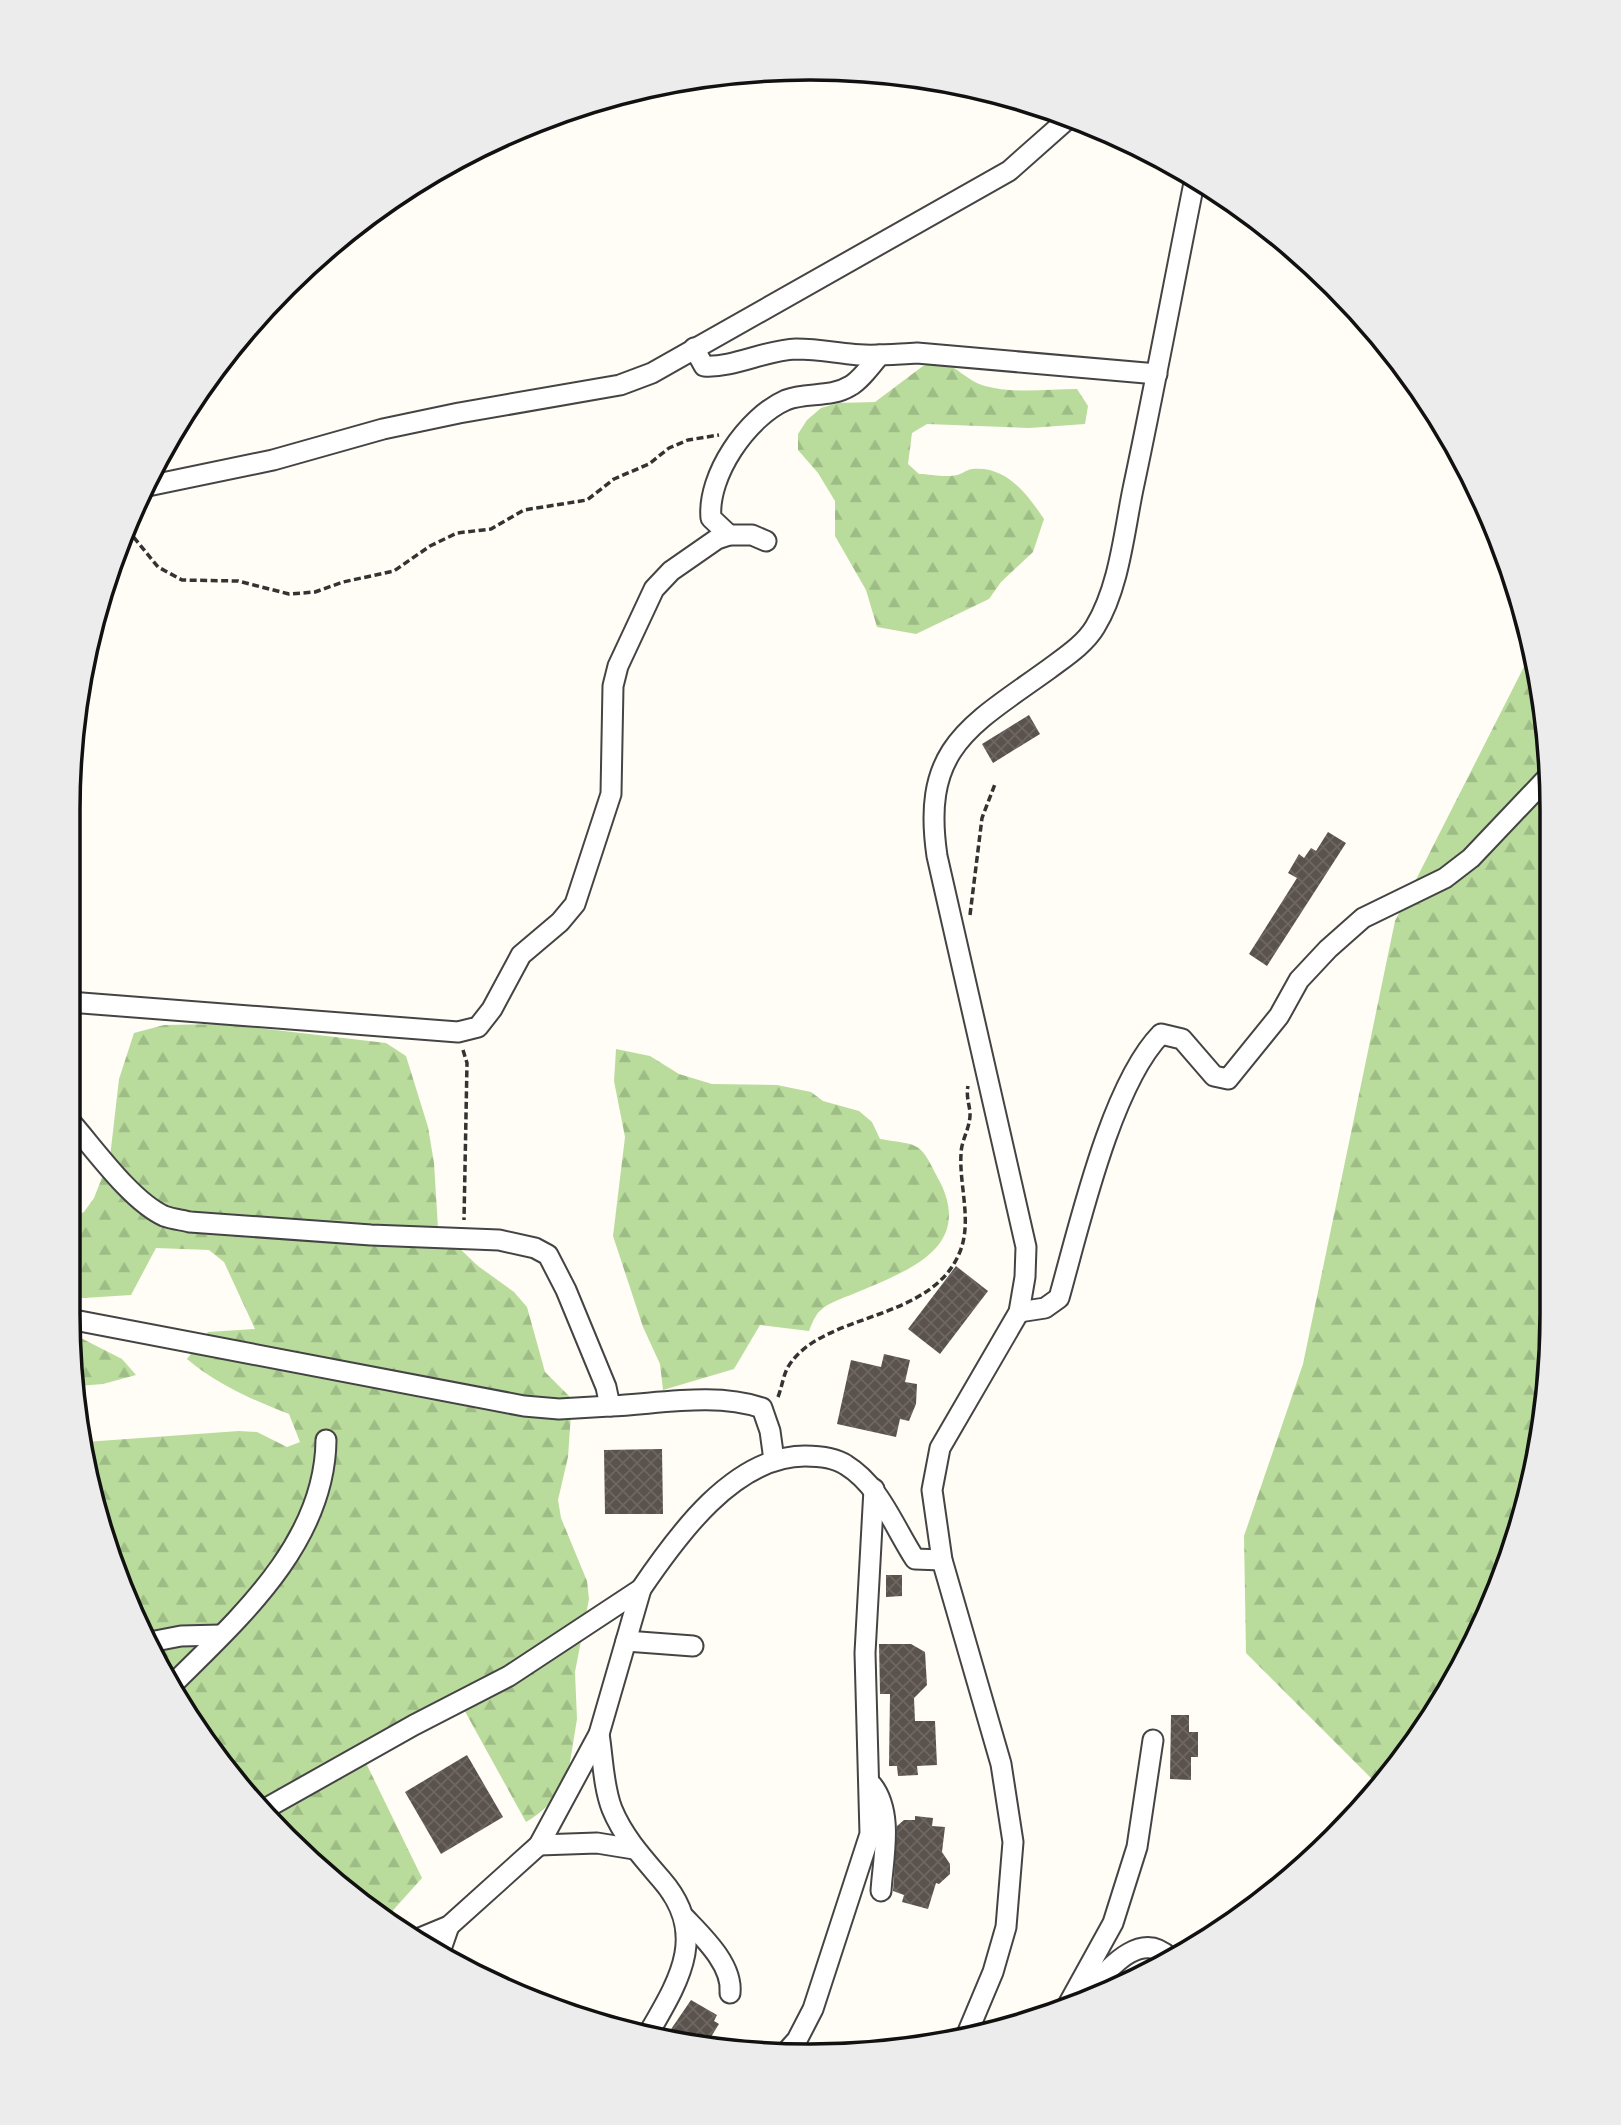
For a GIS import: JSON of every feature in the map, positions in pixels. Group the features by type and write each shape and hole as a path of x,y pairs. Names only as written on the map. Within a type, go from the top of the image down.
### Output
{"street":[{"path":"158,484 273,460 383,429 620,385 652,373 1009,171 1061,125"},
{"path":"970,2026 993,1972 1006,1927 1013,1842 1001,1764 942,1560 932,1490 940,1448 1019,1312 1026,1277 1026,1247 956,945 932,820 936,786 946,757 964,732 1071,653 1094,629 1104,611 1117,564 1193,189"},
{"path":"694,348 704,366 718,367 793,349 880,355 917,353 1157,374"},
{"path":"729,535 711,518 710,505 740,436 762,415 788,399 824,394 850,386 880,355"},
{"path":"80,1003 458,1032 478,1027 492,1009 521,955 561,922 575,904 611,794 610,713 618,666 654,589 704,546 729,535 752,536 766,541"},
{"path":"1019,1312 1045,1308 1059,1298 1094,1177 1123,1096 1146,1050 1161,1034 1182,1039 1214,1076 1228,1079 1279,1016 1299,980 1328,949 1363,918 1454,871 1471,858 1539,786"},
{"path":"80,1132 150,1207 166,1217 228,1225 519,1243 548,1255 596,1361 610,1406"},
{"path":"80,1322 524,1406 559,1409 720,1400 762,1408 770,1431 774,1460"},
{"path":"178,1679 259,1596 306,1525 319,1489 327,1440"},
{"path":"427,1935 449,1926 539,1845 599,1734 641,1589 654,1570 728,1485 774,1460 789,1456 820,1456 845,1464 874,1489 915,1559 942,1560"},
{"path":"794,2044 813,2008 864,1859 870,1833 865,1653 874,1489"},
{"path":"271,1806 509,1675 641,1589"},
{"path":"158,1640 181,1636 221,1635"},
{"path":"626,1641 693,1646"},
{"path":"599,1734 612,1809 634,1849 664,1882 685,1918 715,1952 731,1985 730,1993"},
{"path":"1073,1995 1113,1923 1137,1847 1153,1740"},
{"path":"869,1782 879,1794 884,1818 881,1891"},
{"path":"539,1845 597,1843 634,1849"},
{"path":"652,2027 686,1959 685,1918"},
{"path":"442,1945 449,1926"},
{"path":"1091,1988 1128,1951 1144,1946 1158,1948 1164,1953"}],"path":[{"path":"134,537 158,567 183,580 238,581 289,594 315,592 343,582 394,571 430,546 457,533 491,530 524,510 587,500 614,479 649,464 678,443 728,434 740,436"},
{"path":"956,945 974,905 982,818 995,784"},
{"path":"458,1032 467,1063 466,1184 462,1239"},
{"path":"762,1408 778,1398 789,1366 811,1346 843,1328 913,1301 930,1289 959,1255 966,1226 960,1151 970,1115 966,1093 970,1076 981,1056"}],"green space":[{"path":"938,361 985,386 1019,390 1077,389 1088,406 1085,424 1029,428 927,424 912,433 908,464 919,474 953,476 972,469 995,472 1005,476 1023,491 1044,519 1033,552 1001,582 989,599 916,634 877,627 866,590 835,536 835,501 818,473 798,450 798,434 807,420 821,408 838,403 875,402 923,366"},
{"path":"1525,664 1539,763 1540,810 1540,1314 1534,1410 1516,1503 1485,1594 1443,1680 1390,1759 1373,1780 1246,1653 1244,1536 1303,1364 1395,921"},
{"path":"223,1024 386,1043 406,1056 428,1127 434,1163 438,1228 478,1266 514,1292 527,1307 545,1372 572,1399 568,1457 558,1500 561,1518 587,1581 589,1599 575,1672 577,1719 565,1793 526,1822 462,1706 365,1761 422,1878 392,1912 366,1894 294,1831 231,1759 178,1680 156,1637 136,1594 105,1503 92,1441 239,1431 257,1432 287,1447 300,1442 289,1414 223,1384 187,1359 208,1332 255,1329 224,1262 209,1250 156,1248 131,1295 80,1298 80,1214 94,1198 110,1157 119,1079 134,1033 164,1025"},
{"path":"616,1049 650,1056 679,1074 712,1084 777,1085 811,1092 823,1101 859,1111 872,1122 880,1139 912,1145 928,1159 948,1205 948,1225 941,1242 912,1267 828,1305 816,1316 809,1331 760,1325 734,1369 663,1390 660,1364 643,1327 613,1236 625,1137 614,1081"},
{"path":"81,1338 122,1359 136,1375 103,1384 84,1385"}],"building":[{"path":"1029,715 1040,734 993,763 982,744"},
{"path":"1328,832 1346,843 1267,966 1249,954 1297,878 1288,873 1299,854 1304,858 1311,848 1316,851"},
{"path":"956,1266 988,1291 940,1354 908,1329"},
{"path":"884,1354 910,1360 905,1382 917,1384 916,1404 909,1421 900,1419 896,1437 837,1424 851,1360 881,1367"},
{"path":"662,1449 663,1514 605,1514 604,1450"},
{"path":"886,1575 902,1575 902,1596 886,1597"},
{"path":"879,1644 911,1644 925,1652 927,1685 914,1698 915,1721 935,1721 937,1765 917,1766 918,1775 898,1776 897,1766 889,1766 890,1694 880,1694"},
{"path":"1171,1715 1189,1715 1189,1732 1198,1732 1198,1757 1191,1757 1191,1780 1170,1779"},
{"path":"467,1755 503,1817 441,1854 405,1792"},
{"path":"915,1816 933,1818 932,1826 945,1827 942,1852 950,1864 950,1874 939,1884 936,1883 928,1909 902,1902 904,1895 893,1891 897,1826 904,1820 915,1820"},
{"path":"691,2000 717,2015 714,2021 719,2024 711,2037 670,2030"}]}
